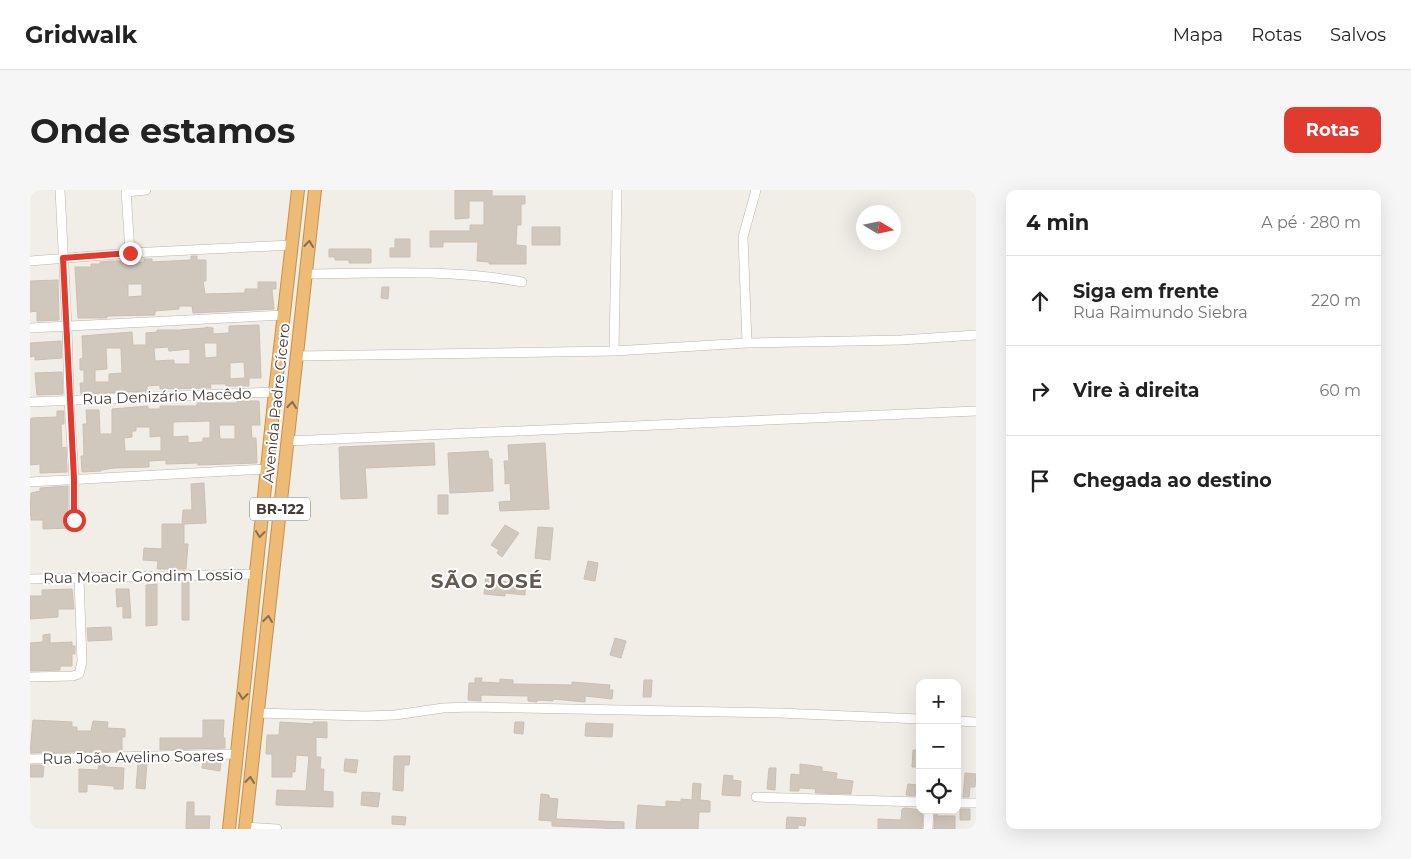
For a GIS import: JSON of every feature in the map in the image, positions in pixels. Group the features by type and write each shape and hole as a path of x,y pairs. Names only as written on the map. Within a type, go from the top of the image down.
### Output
{"highway":[{"name":"Avenida Padre Cícero","path":"229,829 274,392 298,190"},
{"name":"Avenida Padre Cícero","path":"246,828 315,190"}],"street":[{"path":"60,190 74,479 74,520"},
{"path":"130,253 126,191 146,190"},
{"path":"614,350 618,190"},
{"path":"747,344 743,237 756,190"},
{"path":"30,261 130,253 292,245"},
{"path":"306,274 445,273 494,277 522,282"},
{"path":"30,328 284,315"},
{"path":"297,356 614,350 902,340 976,335"},
{"name":"Rua Denizário Macêdo","path":"30,402 274,392"},
{"path":"288,441 976,411"},
{"path":"30,482 267,469"},
{"name":"Rua Moacir Gondim Lossio","path":"30,579 256,574"},
{"path":"30,677 72,676 79,674 82,662 79,578"},
{"path":"257,713 365,716 395,715 443,708 471,707 730,712 916,719"},
{"path":"961,720 976,722"},
{"name":"Rua João Avelino Soares","path":"30,759 236,754"},
{"path":"756,797 916,802"},
{"path":"961,803 976,803"},
{"path":"928,829 929,814"},
{"path":"246,828 277,829"}],"building":[{"path":"455,190 492,190 492,196 525,196 525,204 521,204 521,225 517,225 516,245 526,246 526,264 489,264 489,262 477,261 478,242 443,242 443,247 430,247 430,231 470,231 470,225 484,225 484,201 469,201 469,218 455,219"},
{"path":"532,227 560,227 560,245 532,245"},
{"path":"395,239 410,239 410,257 390,257 390,248 395,248"},
{"path":"329,249 371,249 371,263 349,263 349,260 335,260 335,257 329,257"},
{"path":"191,256 197,256 197,260 206,260 206,281 203,281 205,294 245,293 245,289 258,289 258,282 276,282 276,289 272,289 274,309 193,313 192,306 179,306 179,309 155,311 155,315 78,318 75,267 91,267 91,264 111,261 121,261 121,263 144,262 144,259 152,259 152,262 191,260","holes":["128,284 142,284 142,296 128,297"]},
{"path":"58,280 59,320 37,321 37,311 30,312 30,281"},
{"path":"382,287 389,287 388,299 381,298"},
{"path":"259,325 261,378 249,378 249,386 210,384 211,388 160,389 160,385 147,386 147,391 81,394 80,383 84,383 84,370 80,370 80,359 83,358 82,336 132,332 133,345 146,345 146,333 157,332 157,330 206,327 213,328 213,334 229,333 229,326","holes":["204,343 217,343 217,357 205,358","168,347 169,351 190,349 190,364 174,364 174,360 155,361 154,348","106,348 121,348 122,373 109,374 109,382 95,382 95,370 107,369","244,362 245,378 230,379 230,363"]},
{"path":"61,341 62,358 35,360 35,356 30,357 30,343"},
{"path":"62,372 63,394 37,395 35,373"},
{"path":"237,401 259,401 260,425 251,425 252,438 256,438 257,463 166,464 166,460 149,461 149,467 114,468 82,472 81,456 84,456 83,424 87,424 86,410 99,410 100,434 112,434 112,409 148,406 148,409 160,409 160,406 197,406 197,403 237,403","holes":["210,421 210,438 203,438 203,442 188,443 188,436 173,437 173,422","219,425 235,425 235,439 220,439","136,427 150,427 150,437 161,436 161,451 125,451 124,438 132,437 132,431 136,431"]},
{"path":"57,411 64,411 64,424 61,424 62,448 66,447 67,472 40,473 40,464 30,465 30,419 57,417"},
{"path":"434,443 435,465 365,468 367,498 341,499 339,447"},
{"path":"545,443 549,509 500,511 499,502 511,501 510,483 505,484 504,461 509,461 508,445"},
{"path":"488,451 489,459 492,459 493,491 450,493 448,453"},
{"path":"204,483 206,523 184,524 184,544 188,544 186,569 157,569 158,561 143,560 144,548 162,549 162,524 182,524 183,510 192,510 191,484"},
{"path":"68,486 68,520 71,528 43,529 43,520 31,520 31,493 40,491 40,488"},
{"path":"438,495 448,495 448,514 438,514"},
{"path":"505,525 519,533 502,557 497,553 499,550 491,545"},
{"path":"538,527 553,528 550,560 535,558"},
{"path":"588,561 598,563 595,581 584,579"},
{"path":"486,575 500,576 500,581 516,583 517,575 526,576 525,595 505,593 505,596 484,594"},
{"path":"182,582 189,582 189,620 182,620"},
{"path":"157,584 157,625 146,626 146,585"},
{"path":"72,589 74,609 58,609 58,617 30,619 30,596 42,596 42,590"},
{"path":"116,589 129,589 131,618 123,618 123,606 117,607"},
{"path":"111,627 112,640 88,641 87,628"},
{"path":"50,634 50,643 72,642 72,646 75,646 75,654 72,654 72,666 60,666 60,670 30,671 30,643 43,642 43,635"},
{"path":"615,638 626,641 621,658 610,655"},
{"path":"475,678 482,678 481,682 500,683 500,679 513,680 513,684 572,685 572,682 610,685 609,690 613,690 612,699 585,696 585,702 553,699 553,701 537,700 537,702 528,701 528,696 481,695 481,701 468,700 469,683 475,683"},
{"path":"644,680 652,680 651,697 643,697"},
{"path":"33,720 72,722 72,727 77,727 77,731 91,731 93,721 108,722 107,728 125,729 125,737 122,737 122,751 30,753"},
{"path":"203,720 224,720 223,738 225,738 225,748 160,750 160,738 203,738"},
{"path":"280,722 313,724 313,722 327,722 327,738 316,737 316,757 321,757 320,769 324,769 323,791 333,792 333,807 276,805 277,790 306,791 309,756 296,755 295,772 292,772 292,777 272,777 272,754 266,754 267,735 279,735"},
{"path":"515,722 524,722 523,734 514,733"},
{"path":"586,723 613,724 612,737 585,736"},
{"path":"913,750 916,750 916,767 912,767"},
{"path":"394,756 410,756 409,765 404,765 403,791 393,790"},
{"path":"345,759 358,760 356,773 344,771"},
{"path":"203,761 221,763 220,771 202,768"},
{"path":"105,763 105,767 124,768 123,789 114,789 114,786 87,784 87,792 79,792 79,769 98,770 99,764"},
{"path":"138,763 147,763 145,789 136,788"},
{"path":"800,764 822,767 822,771 837,773 836,779 853,781 851,794 815,793 816,789 799,788 799,791 790,791 791,774 800,775"},
{"path":"30,765 44,765 43,777 30,777"},
{"path":"769,768 776,768 775,790 767,789"},
{"path":"965,773 976,774 975,787 970,787 969,797 963,797"},
{"path":"724,775 733,776 732,780 741,781 740,796 722,795"},
{"path":"693,783 701,784 700,800 710,801 710,812 699,812 698,829 636,829 638,805 666,807 666,801 681,802 681,799 692,800"},
{"path":"908,784 916,785 915,796 906,795"},
{"path":"362,792 380,793 378,807 361,805"},
{"path":"541,794 549,795 549,798 558,799 556,819 624,822 624,829 552,826 552,821 539,820"},
{"path":"187,802 194,802 194,816 210,816 209,829 186,829"},
{"path":"902,809 916,809 916,814 923,814 922,829 878,829 878,819 901,820"},
{"path":"961,809 970,809 970,820 960,820"},
{"path":"935,814 937,816 955,816 955,829 934,829"},
{"path":"392,816 406,817 405,825 392,824"},
{"path":"787,817 806,818 805,826 798,825 798,829 786,829"}],"district":[{"name":"SÃO JOSÉ","path":"487,581"}],"route":[{"path":"74,520 74,479 63,258 130,253"}]}
